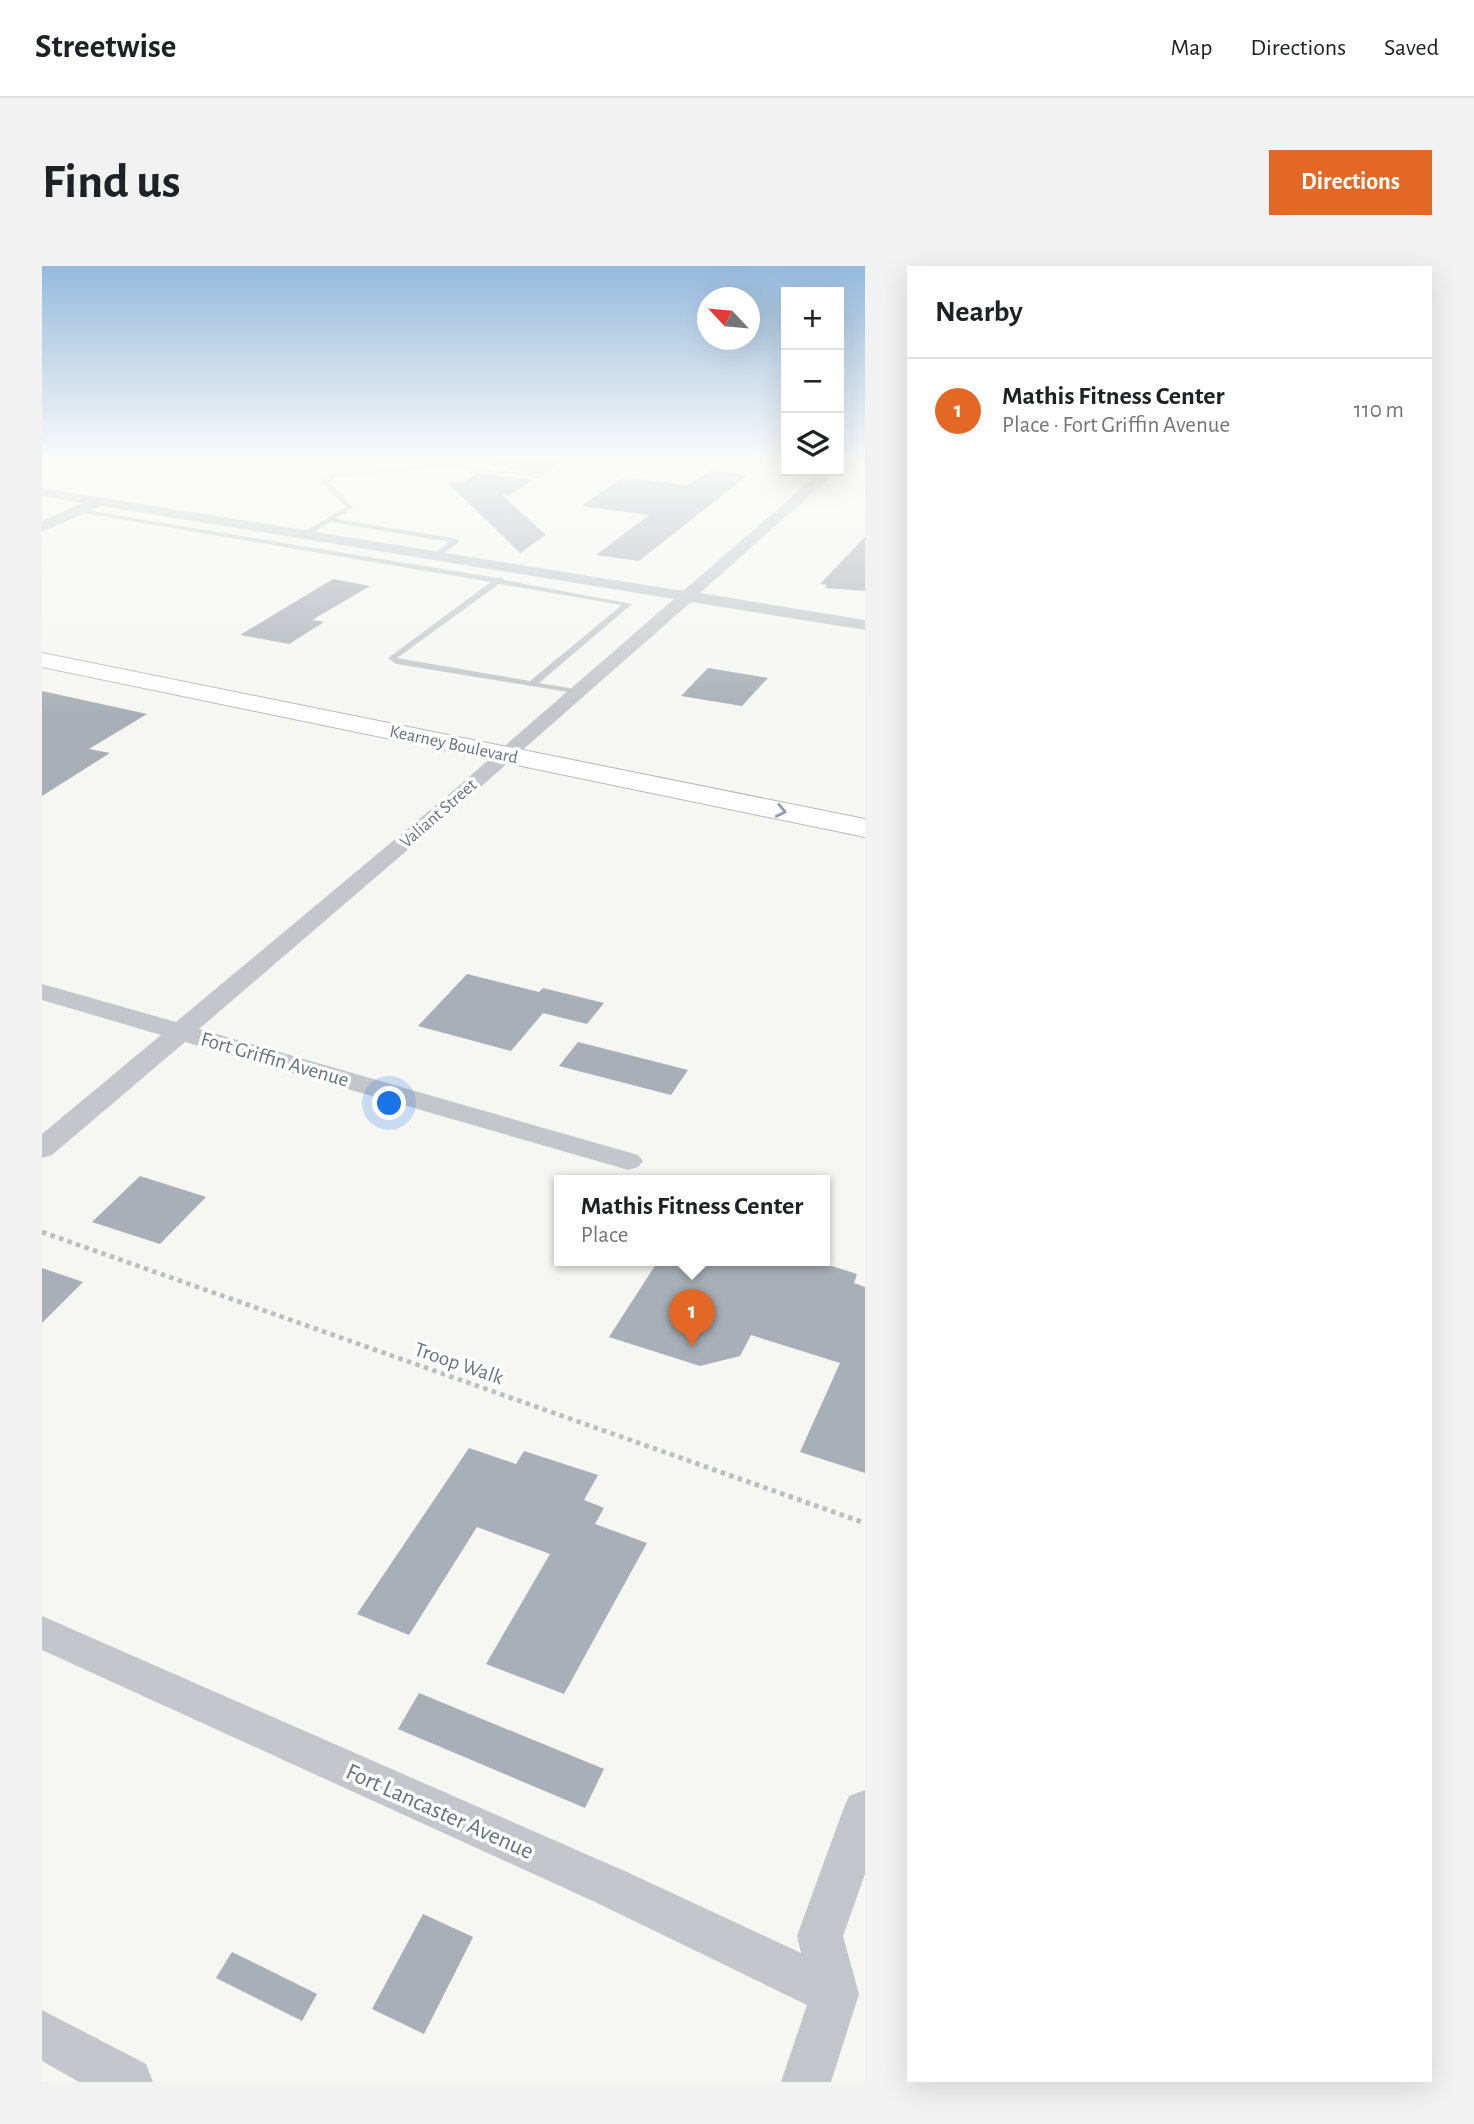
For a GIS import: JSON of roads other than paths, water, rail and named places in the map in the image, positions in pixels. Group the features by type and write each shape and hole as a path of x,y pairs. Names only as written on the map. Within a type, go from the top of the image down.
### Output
{"street":[{"path":"369,545 865,625"},
{"name":"Valiant Street","path":"42,1149 747,545"},
{"name":"Kearney Boulevard","path":"42,646 514,747 865,828"},
{"name":"Kearney Boulevard","path":"42,660 865,809"},
{"name":"Fort Griffin Avenue","path":"42,992 628,1161"},
{"name":"Fort Lancaster Avenue","path":"42,1632 611,1887 835,1994"},
{"path":"806,2082 835,1994 820,1936 865,1810"},
{"path":"42,2034 120,2080"}],"lane":[{"path":"280,545 628,604 532,684"},
{"path":"437,556 451,545"},
{"path":"516,569 392,658 578,692"}],"place":[{"name":"Mathis Fitness Center","path":"692,1347"}]}
